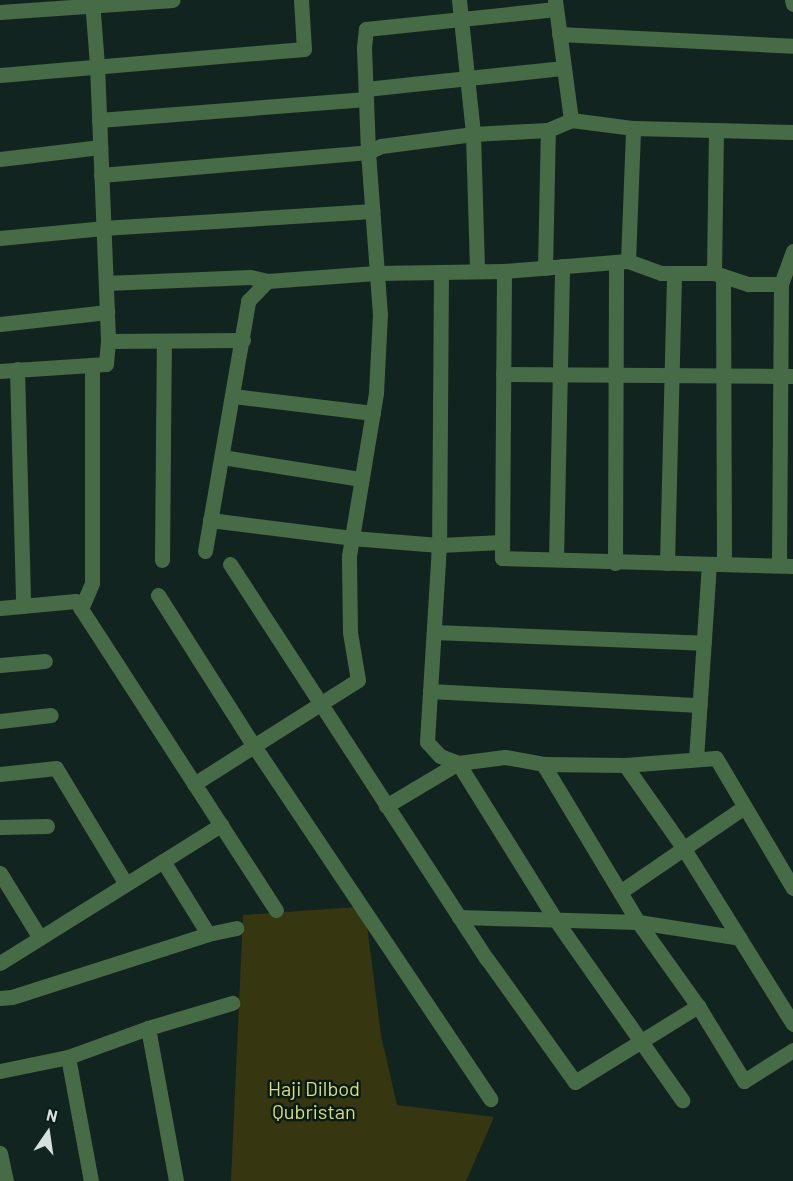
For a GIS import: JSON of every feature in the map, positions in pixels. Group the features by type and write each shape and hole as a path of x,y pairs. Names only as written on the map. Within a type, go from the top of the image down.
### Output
{"street":[{"path":"0,12 92,3 173,0"},
{"path":"0,75 304,49 302,0"},
{"path":"459,0 473,134 477,271"},
{"path":"0,371 106,364 108,341 106,284 97,65 92,3"},
{"path":"194,784 358,680 350,632 349,556 373,413 380,315 368,152 366,29 461,21 555,4 571,120"},
{"path":"559,34 793,46"},
{"path":"99,120 366,94 564,68"},
{"path":"101,176 368,152 381,146 473,134 548,130 571,120 633,128 793,132"},
{"path":"615,562 616,376 622,262 633,128"},
{"path":"545,268 548,130"},
{"path":"696,759 704,643 716,564 723,375 718,275 716,130"},
{"path":"0,159 100,147"},
{"path":"0,238 103,228 372,211"},
{"path":"504,271 502,558 786,566 786,376 781,284 793,251"},
{"path":"106,284 250,277 267,281 376,273 504,271 622,262 661,273 718,275 748,284 781,284"},
{"path":"556,559 562,266"},
{"path":"441,272 439,544 427,742 440,756 458,763 557,922 682,1100"},
{"path":"668,563 674,273"},
{"path":"205,551 248,301 267,281"},
{"path":"0,324 106,312"},
{"path":"108,341 243,340"},
{"path":"162,560 164,341"},
{"path":"81,609 93,583 92,364"},
{"path":"17,369 23,606"},
{"path":"504,375 786,376"},
{"path":"233,396 373,413"},
{"path":"222,457 361,478"},
{"path":"210,520 352,538 439,544 502,542"},
{"path":"230,564 459,917 575,1082 698,1005"},
{"path":"158,595 254,746 490,1099"},
{"path":"0,608 76,601 276,910"},
{"path":"434,632 704,643"},
{"path":"0,665 45,661"},
{"path":"430,691 700,705"},
{"path":"0,721 51,715"},
{"path":"386,806 458,763 505,757 543,764 624,765 716,758 793,888"},
{"path":"543,764 638,922 698,1005 744,1081 793,1050"},
{"path":"624,765 684,849 793,1024"},
{"path":"0,774 56,768 126,884"},
{"path":"620,892 744,807"},
{"path":"0,963 221,825"},
{"path":"0,827 47,826"},
{"path":"163,861 208,934"},
{"path":"0,874 40,938"},
{"path":"459,917 557,922 638,922 740,938"},
{"path":"0,998 12,997 208,934 236,928"},
{"path":"0,1071 68,1057 148,1028 232,1003"},
{"path":"148,1028 176,1181"},
{"path":"68,1057 91,1181"},
{"path":"0,1153 6,1181"}],"green space":[{"name":"Haji Dilbod Qubristan","path":"356,907 366,918 381,1035 397,1105 494,1117 466,1181 231,1181 243,915"}]}
